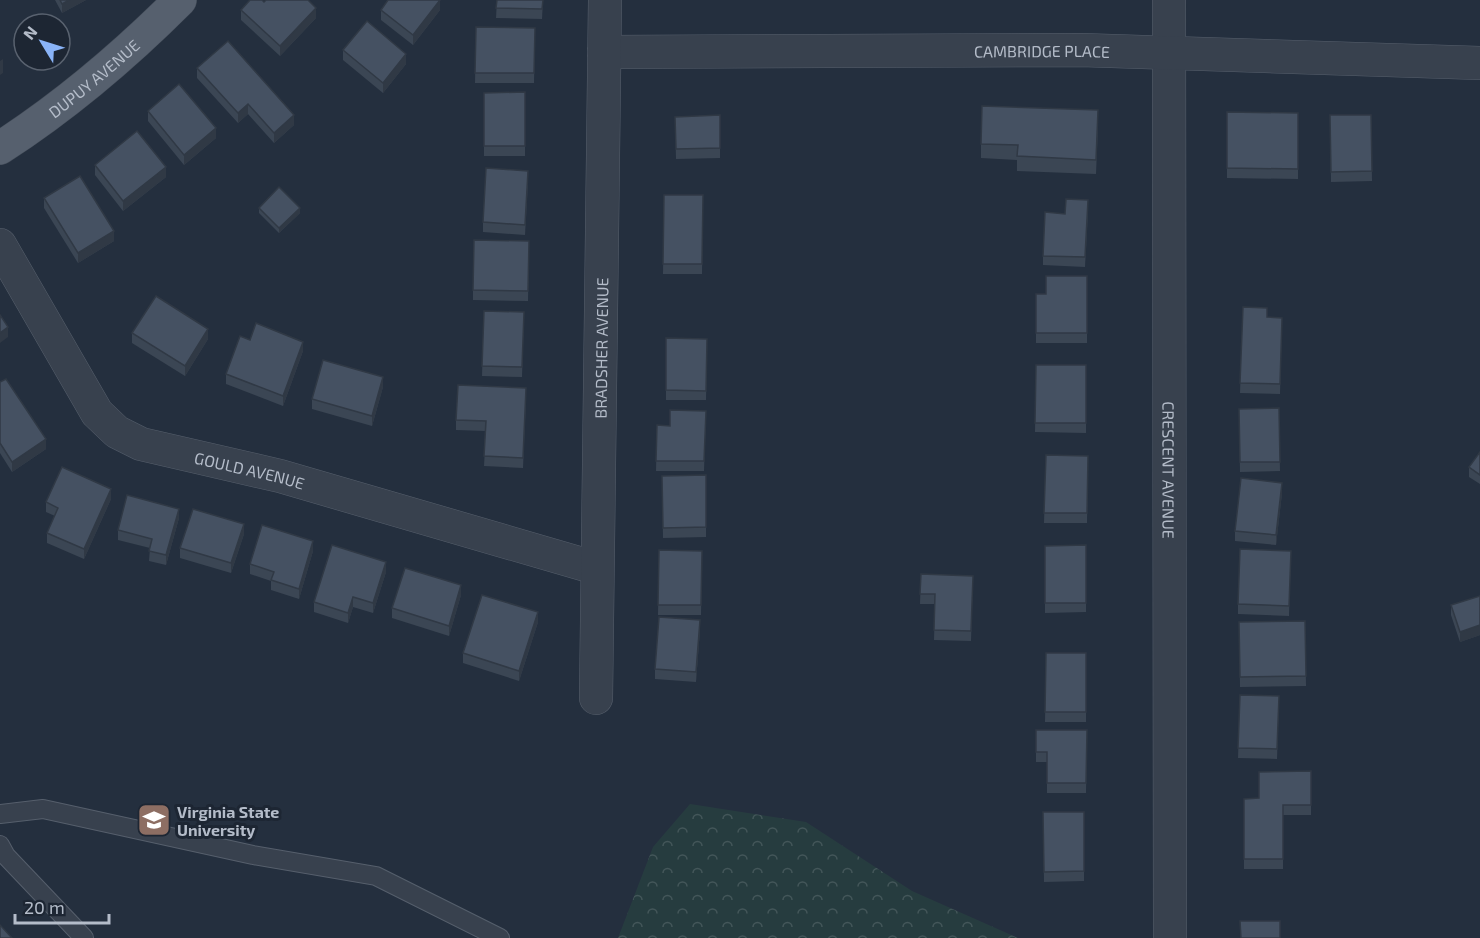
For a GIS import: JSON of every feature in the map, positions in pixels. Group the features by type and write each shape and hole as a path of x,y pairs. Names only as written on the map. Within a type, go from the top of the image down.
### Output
{"main road":[{"name":"DUPUY AVENUE","path":"0,148 65,103 104,71 180,0"}],"street":[{"name":"BRADSHER AVENUE","path":"596,698 605,0"},
{"name":"CRESCENT AVENUE","path":"1169,0 1170,938"},
{"name":"CAMBRIDGE PLACE","path":"604,52 1081,50 1480,63"},
{"name":"GOULD AVENUE","path":"0,245 97,413 117,432 141,444 280,476 596,568"}],"lane":[{"path":"0,814 43,809 253,855 376,876 500,938"},
{"path":"0,845 6,856 84,938"}],"green space":[{"path":"690,804 806,822 912,891 1018,938 618,938 653,847"}],"building":[{"path":"250,0 264,2 266,0 308,0 316,8 280,46 241,10"},
{"path":"388,0 440,0 413,35 381,10"},
{"path":"497,0 543,0 542,9 496,8"},
{"path":"367,21 406,54 383,83 343,50"},
{"path":"476,27 535,28 534,73 475,73"},
{"path":"228,41 294,115 274,133 248,104 238,113 197,68"},
{"path":"179,84 216,128 184,155 148,111"},
{"path":"525,92 525,146 484,146 484,93"},
{"path":"982,106 1098,110 1096,160 1017,156 1018,145 981,144"},
{"path":"1227,112 1298,113 1298,169 1227,168"},
{"path":"720,115 720,148 676,149 675,117"},
{"path":"1330,115 1371,115 1372,171 1331,172"},
{"path":"137,131 166,167 123,201 95,165"},
{"path":"486,168 528,171 525,225 483,222"},
{"path":"80,176 114,231 78,253 44,198"},
{"path":"279,187 300,208 279,228 259,208"},
{"path":"664,195 703,195 702,264 663,264"},
{"path":"1066,199 1088,200 1085,257 1043,256 1045,212 1065,214"},
{"path":"474,240 529,241 528,291 473,290"},
{"path":"1046,276 1087,276 1087,333 1036,333 1036,294 1046,294"},
{"path":"156,296 208,329 185,366 132,333"},
{"path":"1243,307 1267,308 1267,317 1282,318 1280,384 1240,383"},
{"path":"484,311 524,312 522,367 482,366"},
{"path":"0,315 8,327 0,333"},
{"path":"256,323 303,342 283,396 226,374 240,336 250,340"},
{"path":"666,338 707,339 706,391 666,390"},
{"path":"323,360 383,377 372,416 312,399"},
{"path":"1036,365 1086,365 1086,423 1035,423"},
{"path":"6,379 46,439 12,462 0,443 0,382"},
{"path":"458,385 526,388 523,458 484,456 486,421 456,420"},
{"path":"1279,408 1280,462 1240,462 1239,409"},
{"path":"670,410 706,411 704,461 656,461 657,425 670,426"},
{"path":"1480,452 1480,475 1469,467"},
{"path":"1046,455 1088,456 1087,513 1044,513"},
{"path":"62,467 111,489 84,549 47,533 58,508 46,502"},
{"path":"706,475 706,527 663,528 662,476"},
{"path":"1241,478 1282,483 1276,535 1235,531"},
{"path":"127,495 179,509 166,555 149,551 152,539 118,530"},
{"path":"193,509 244,524 231,563 180,548"},
{"path":"262,525 313,541 299,589 271,580 274,572 250,564"},
{"path":"332,545 386,562 373,603 353,597 348,613 314,602"},
{"path":"1086,545 1086,603 1045,603 1045,546"},
{"path":"1240,549 1291,551 1289,606 1238,604"},
{"path":"659,550 702,551 701,605 658,605"},
{"path":"405,568 461,585 449,626 392,608"},
{"path":"921,574 973,576 971,631 934,630 935,594 920,594"},
{"path":"482,595 538,612 519,671 463,653"},
{"path":"1480,596 1480,625 1460,632 1451,605"},
{"path":"659,617 700,620 696,672 655,669"},
{"path":"1305,621 1306,676 1240,677 1239,622"},
{"path":"1046,653 1086,653 1086,712 1045,712"},
{"path":"1240,695 1279,696 1277,749 1238,748"},
{"path":"1036,730 1087,730 1086,783 1047,783 1047,752 1036,752"},
{"path":"1311,771 1311,805 1283,805 1283,859 1244,859 1244,799 1259,798 1259,772"},
{"path":"1043,812 1084,812 1084,871 1044,872"},
{"path":"1240,921 1280,921 1280,938 1241,938"},
{"path":"0,925 12,938 0,938"}],"place":[{"name":"Virginia State University","path":"154,820"}]}
